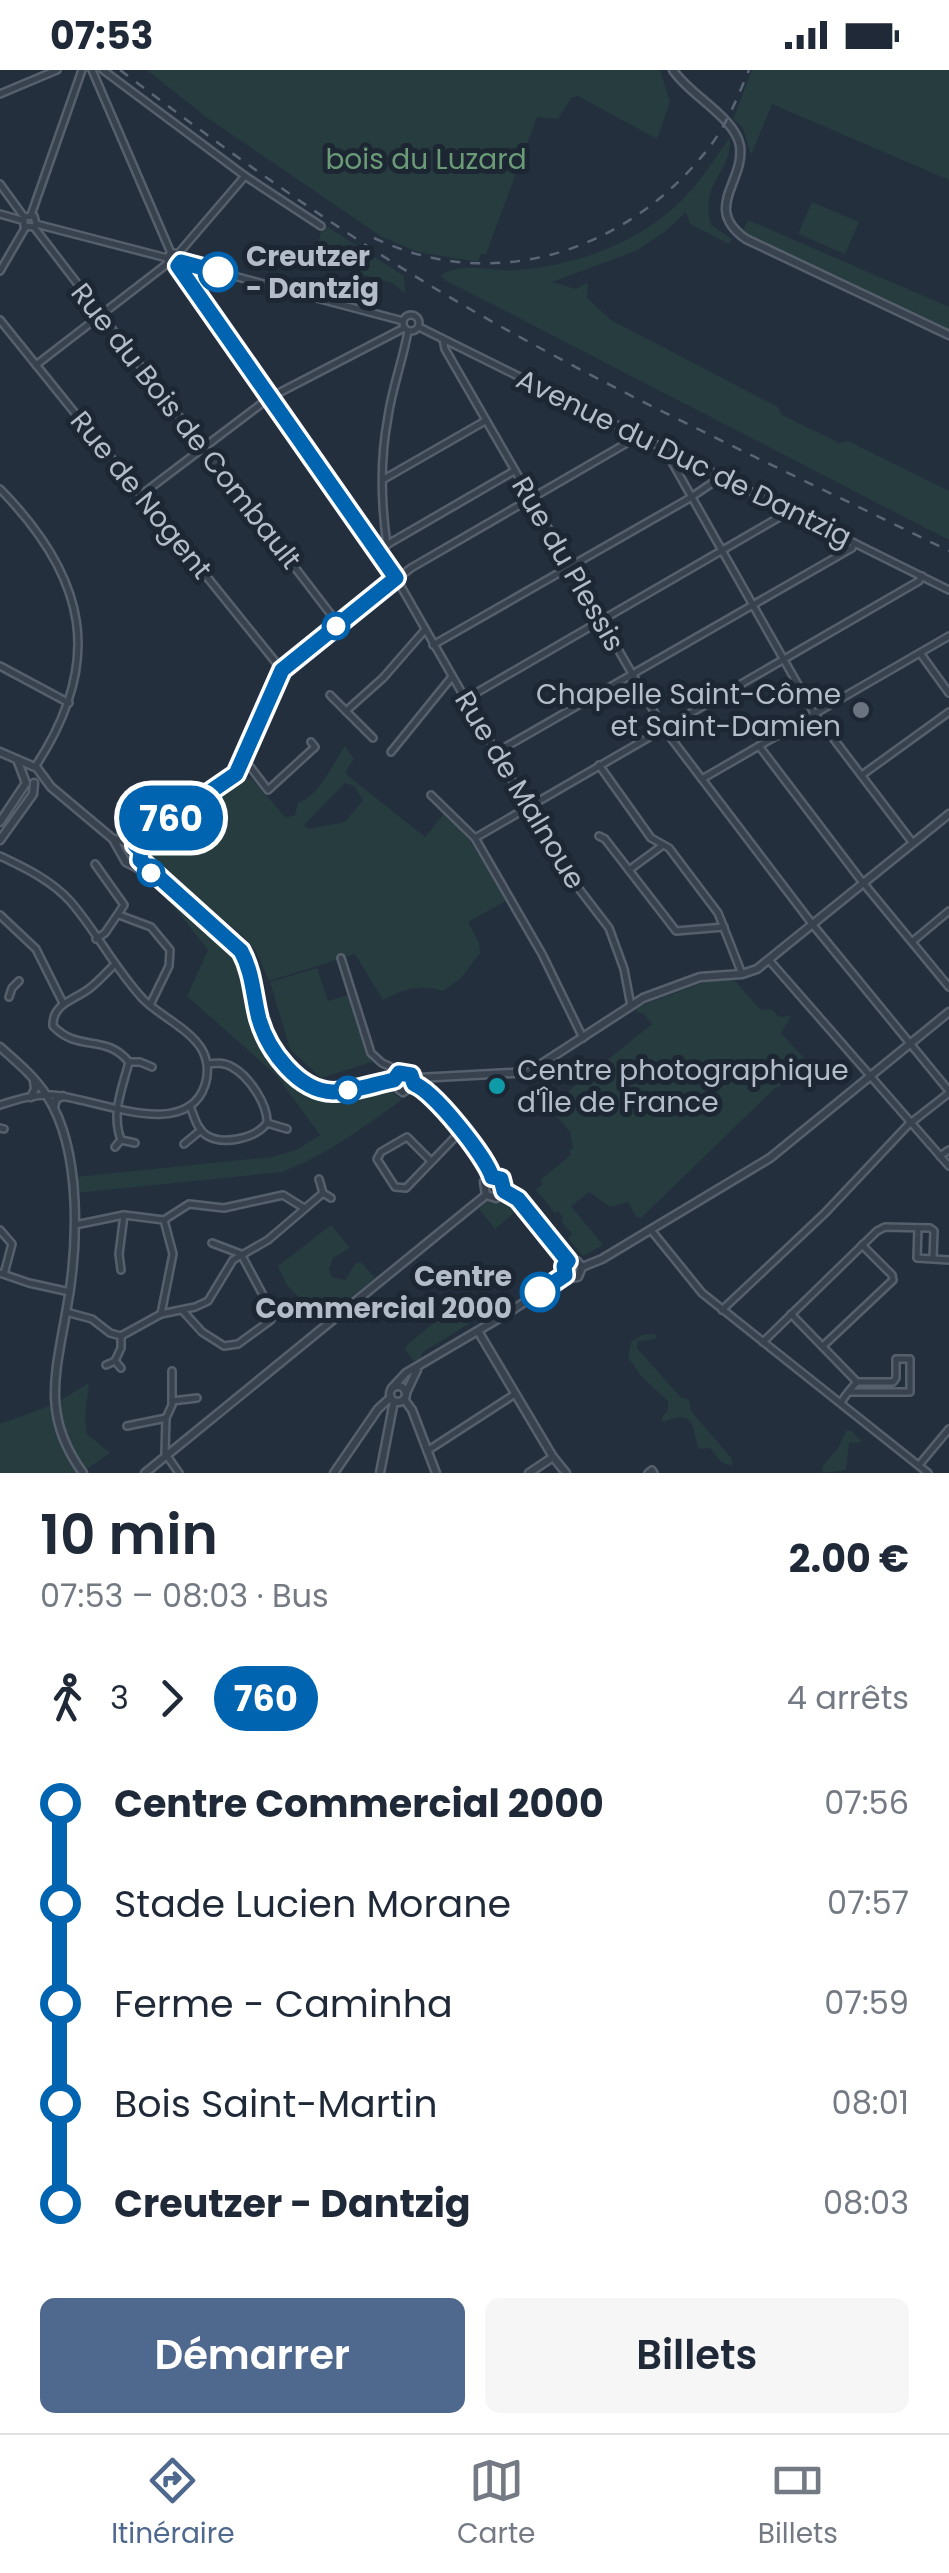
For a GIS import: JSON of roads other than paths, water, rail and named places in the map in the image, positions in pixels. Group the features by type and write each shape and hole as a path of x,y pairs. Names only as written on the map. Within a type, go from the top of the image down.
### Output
{"street":[{"path":"0,94 57,70"},
{"path":"0,272 26,228 26,217 82,70"},
{"path":"92,70 174,260 396,578"},
{"path":"103,70 245,176 322,226"},
{"path":"673,70 680,82 726,122 740,146 740,159 725,205 735,230 746,239 949,335"},
{"path":"36,365 174,260 245,176"},
{"path":"0,184 26,217"},
{"path":"0,214 26,217"},
{"name":"Rue du Bois de Combault","path":"26,217 339,624"},
{"path":"26,228 35,226 174,260 405,327 418,327"},
{"name":"Avenue du Duc de Dantzig","path":"405,327 413,316 419,321 418,327 949,590"},
{"name":"Rue de Nogent","path":"0,320 282,670"},
{"path":"141,495 269,398 405,327"},
{"path":"387,545 382,480 388,416 405,327"},
{"name":"Rue du Plessis","path":"443,339 445,350 664,729 813,926 949,1092"},
{"path":"382,480 486,420"},
{"path":"402,1072 394,1083 327,1096 309,1090 278,1062 264,1042 237,952 137,862 124,860 129,847 238,772 282,670 396,578 632,440 636,434"},
{"path":"664,448 814,713 913,844"},
{"path":"376,551 514,471"},
{"path":"433,645 721,477"},
{"path":"0,489 47,550 75,611 80,652 64,714 32,775 2,819 12,823"},
{"path":"464,700 790,510"},
{"path":"496,753 852,548 854,543"},
{"path":"475,838 922,576"},
{"name":"Rue de Malnoue","path":"396,578 570,879 608,928 624,969 630,1006"},
{"path":"346,711 383,678 425,631"},
{"path":"702,778 949,636"},
{"path":"920,653 949,693"},
{"path":"0,666 69,703"},
{"path":"391,752 451,678"},
{"path":"330,695 372,738"},
{"path":"57,699 64,714"},
{"path":"861,775 949,712"},
{"path":"244,759 268,790 315,746 310,742"},
{"path":"760,746 949,987"},
{"path":"0,752 18,760 114,838 141,851 137,862"},
{"path":"599,765 651,838 669,848 718,913 742,974"},
{"path":"238,772 256,774"},
{"path":"0,840 30,798 32,775"},
{"path":"431,795 475,838 542,954 582,1038"},
{"path":"19,796 30,798"},
{"path":"413,1081 526,1072 630,1006 700,976 742,974 769,960 813,926 949,814"},
{"path":"599,836 676,931 724,928"},
{"path":"629,871 663,845"},
{"path":"0,856 56,888 70,901 114,965 150,1005 196,1042 207,1064 204,1088 190,1106 162,1114 46,1094 0,1106"},
{"path":"96,864 124,902 119,915 96,939"},
{"path":"912,942 949,911"},
{"path":"0,915 36,950 63,1004"},
{"path":"119,915 152,927 170,950 169,966 150,1005"},
{"path":"340,958 371,1053 429,1092 485,1162 492,1177 503,1182 504,1191"},
{"path":"769,960 949,1166"},
{"path":"114,965 91,988 63,1004 52,1018 56,1030 84,1044 115,1047 129,1062 152,1067"},
{"path":"9,997 19,981"},
{"path":"0,983 12,988"},
{"path":"380,1473 392,1388 406,1374 565,1275 576,1278 582,1267 602,1259 770,1158 949,1012"},
{"path":"0,1047 46,1094 66,1144 75,1225 70,1292 54,1371 54,1406 62,1438 83,1473"},
{"path":"121,1140 116,1108 129,1062"},
{"path":"190,1106 201,1130 218,1139 245,1137 260,1132 267,1123 266,1106 237,1070 224,1064 207,1064"},
{"path":"30,1097 35,1089 34,1080"},
{"path":"394,1083 406,1092 413,1081"},
{"path":"722,1310 825,1213 912,1123 949,1092"},
{"path":"54,1109 56,1100 63,1096"},
{"path":"267,1123 287,1129"},
{"path":"184,1144 201,1130"},
{"path":"431,1162 406,1137 377,1158 396,1187 402,1189 431,1162 460,1132"},
{"path":"121,1140 136,1144"},
{"path":"116,1146 121,1140"},
{"path":"940,1156 949,1150"},
{"path":"486,1195 484,1182 492,1177"},
{"path":"319,1179 323,1193 331,1198"},
{"path":"486,1195 496,1198 504,1191"},
{"path":"504,1191 518,1199 568,1261"},
{"path":"66,1312 92,1319 121,1336 160,1314 212,1298 227,1268 240,1254 268,1240 323,1193"},
{"path":"75,1225 124,1215 164,1220 189,1204 224,1208 282,1195 290,1196 304,1208"},
{"path":"146,1473 486,1195"},
{"path":"122,1270 119,1254 124,1215"},
{"path":"160,1314 173,1254 164,1220"},
{"path":"763,1342 862,1244 885,1227 934,1232 933,1258"},
{"path":"918,1228 917,1258 949,1260"},
{"path":"0,1230 12,1244 2,1273 28,1284 70,1292"},
{"path":"651,1230 683,1272 722,1310 928,1473"},
{"path":"183,1310 202,1332 224,1346 238,1344 268,1323 271,1310 240,1254 212,1243"},
{"path":"823,1346 892,1280 892,1275 862,1244"},
{"path":"568,1261 577,1261 582,1267"},
{"path":"565,1275 568,1261"},
{"path":"791,1314 858,1382 893,1382 896,1359 910,1359 910,1392 849,1392"},
{"path":"478,1331 566,1473"},
{"path":"106,1365 115,1361 121,1336"},
{"path":"115,1361 121,1368"},
{"path":"334,1473 378,1409 405,1396 417,1369"},
{"path":"172,1371 165,1456 179,1473"},
{"path":"840,1403 858,1382"},
{"path":"392,1388 399,1386 405,1396 436,1473"},
{"path":"427,1451 515,1394"},
{"path":"172,1401 197,1398"},
{"path":"127,1426 166,1418"},
{"path":"918,1465 949,1429"},
{"path":"529,1473 553,1457"}],"railway":[{"path":"120,70 288,193 463,305 643,402 949,551"},
{"path":"374,238 420,255 467,263 513,262 558,253 601,236 642,212 679,182 717,136 749,70"}],"place":[{"name":"Creutzer - Dantzig","path":"218,272"},
{"name":"Chapelle Saint-Côme et Saint-Damien","path":"861,710"},
{"name":"Centre photographique d'Île de France","path":"497,1086"},
{"name":"Centre Commercial 2000","path":"540,1292"}],"park label":[{"name":"bois du Luzard","path":"426,159"}]}
